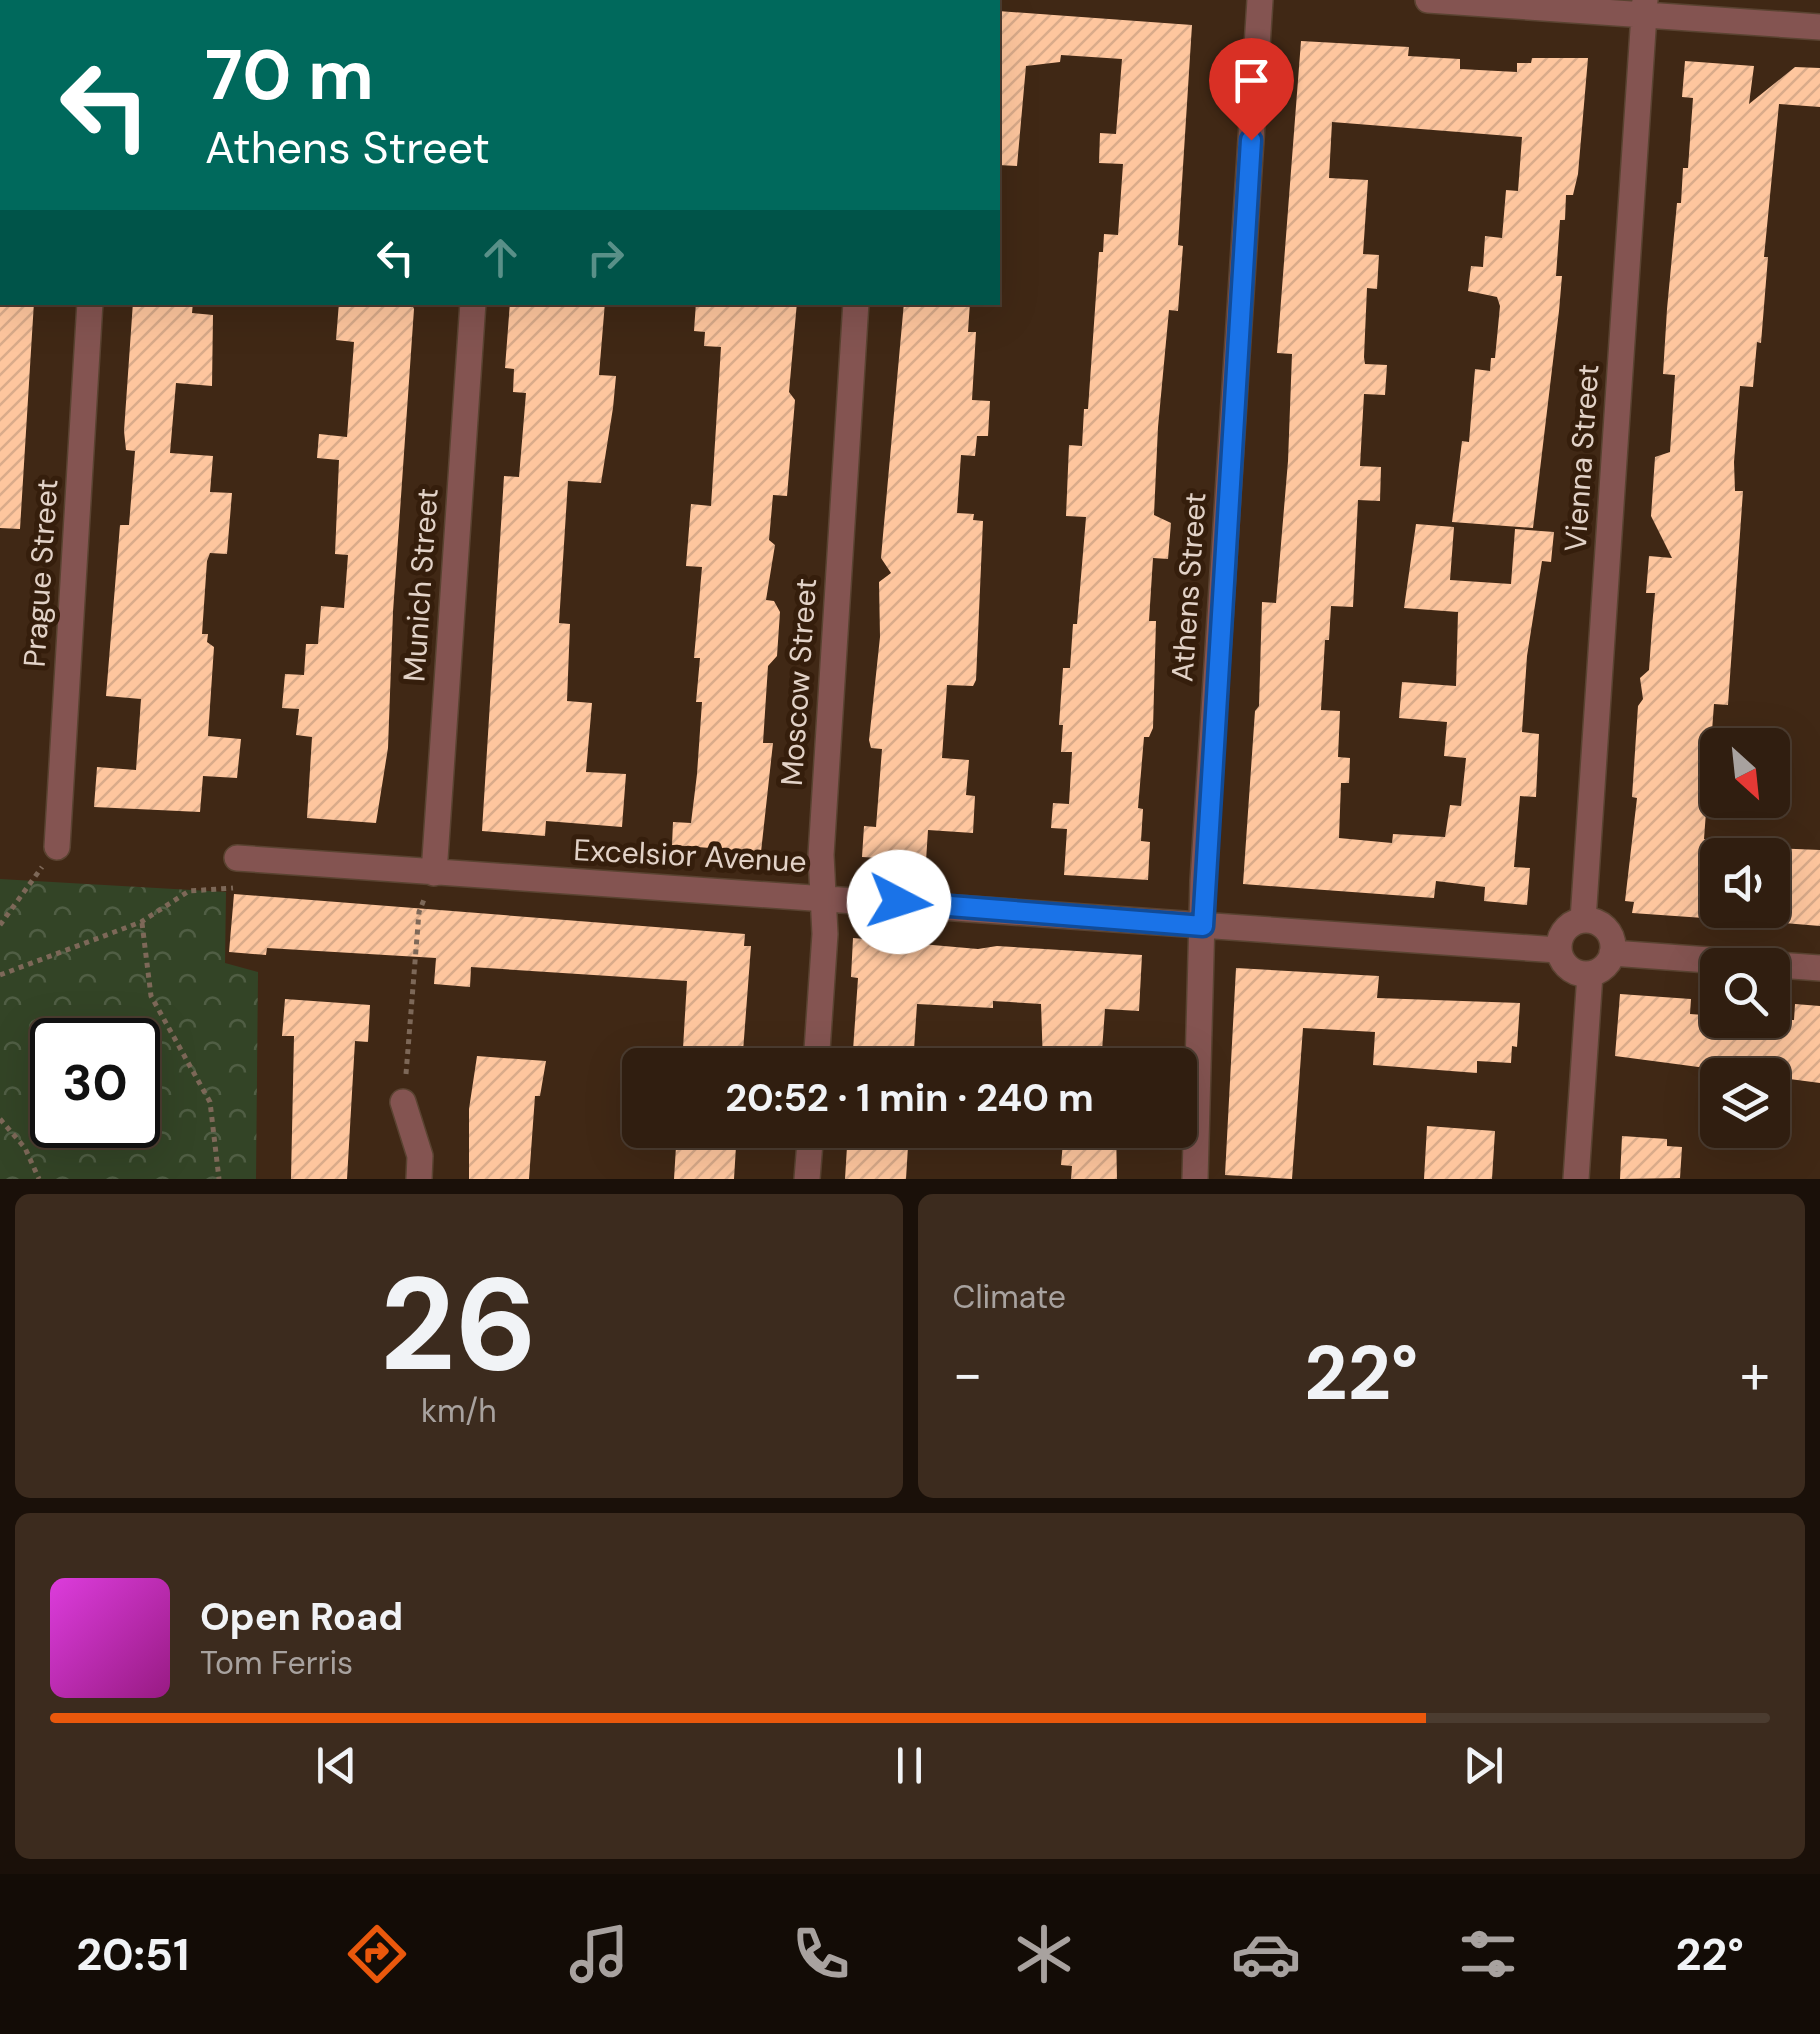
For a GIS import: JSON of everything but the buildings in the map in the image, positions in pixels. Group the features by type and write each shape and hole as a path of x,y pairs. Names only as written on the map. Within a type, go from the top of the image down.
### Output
{"street":[{"name":"Athens Street","path":"1195,1179 1203,926 1260,0"},
{"path":"1428,0 1644,7 1820,27"},
{"name":"Vienna Street","path":"1583,920 1644,7"},
{"name":"Prague Street","path":"57,847 90,305"},
{"name":"Munich Street","path":"434,873 473,305"},
{"name":"Moscow Street","path":"817,1048 825,934 820,855 856,305"},
{"name":"Excelsior Avenue","path":"237,858 1558,950"},
{"path":"1583,920 1602,926 1609,934 1612,954 1608,963 1590,974 1569,968 1558,950 1568,927 1583,920"},
{"path":"1612,954 1820,968"},
{"path":"1576,1179 1590,974"},
{"path":"404,1102 420,1156 419,1179"},
{"path":"808,1179 810,1148"}],"path":[{"path":"0,925 57,847"},
{"path":"404,1102 419,912 434,873"},
{"path":"0,975 142,922 172,900 204,888"},
{"path":"142,922 151,996 210,1102 219,1179"},
{"path":"0,1120 25,1148 39,1179"}],"green space":[{"path":"0,879 226,892 225,963 258,972 256,1179 0,1179"}],"route":[{"path":"899,902 1203,926 1251,140"}]}
